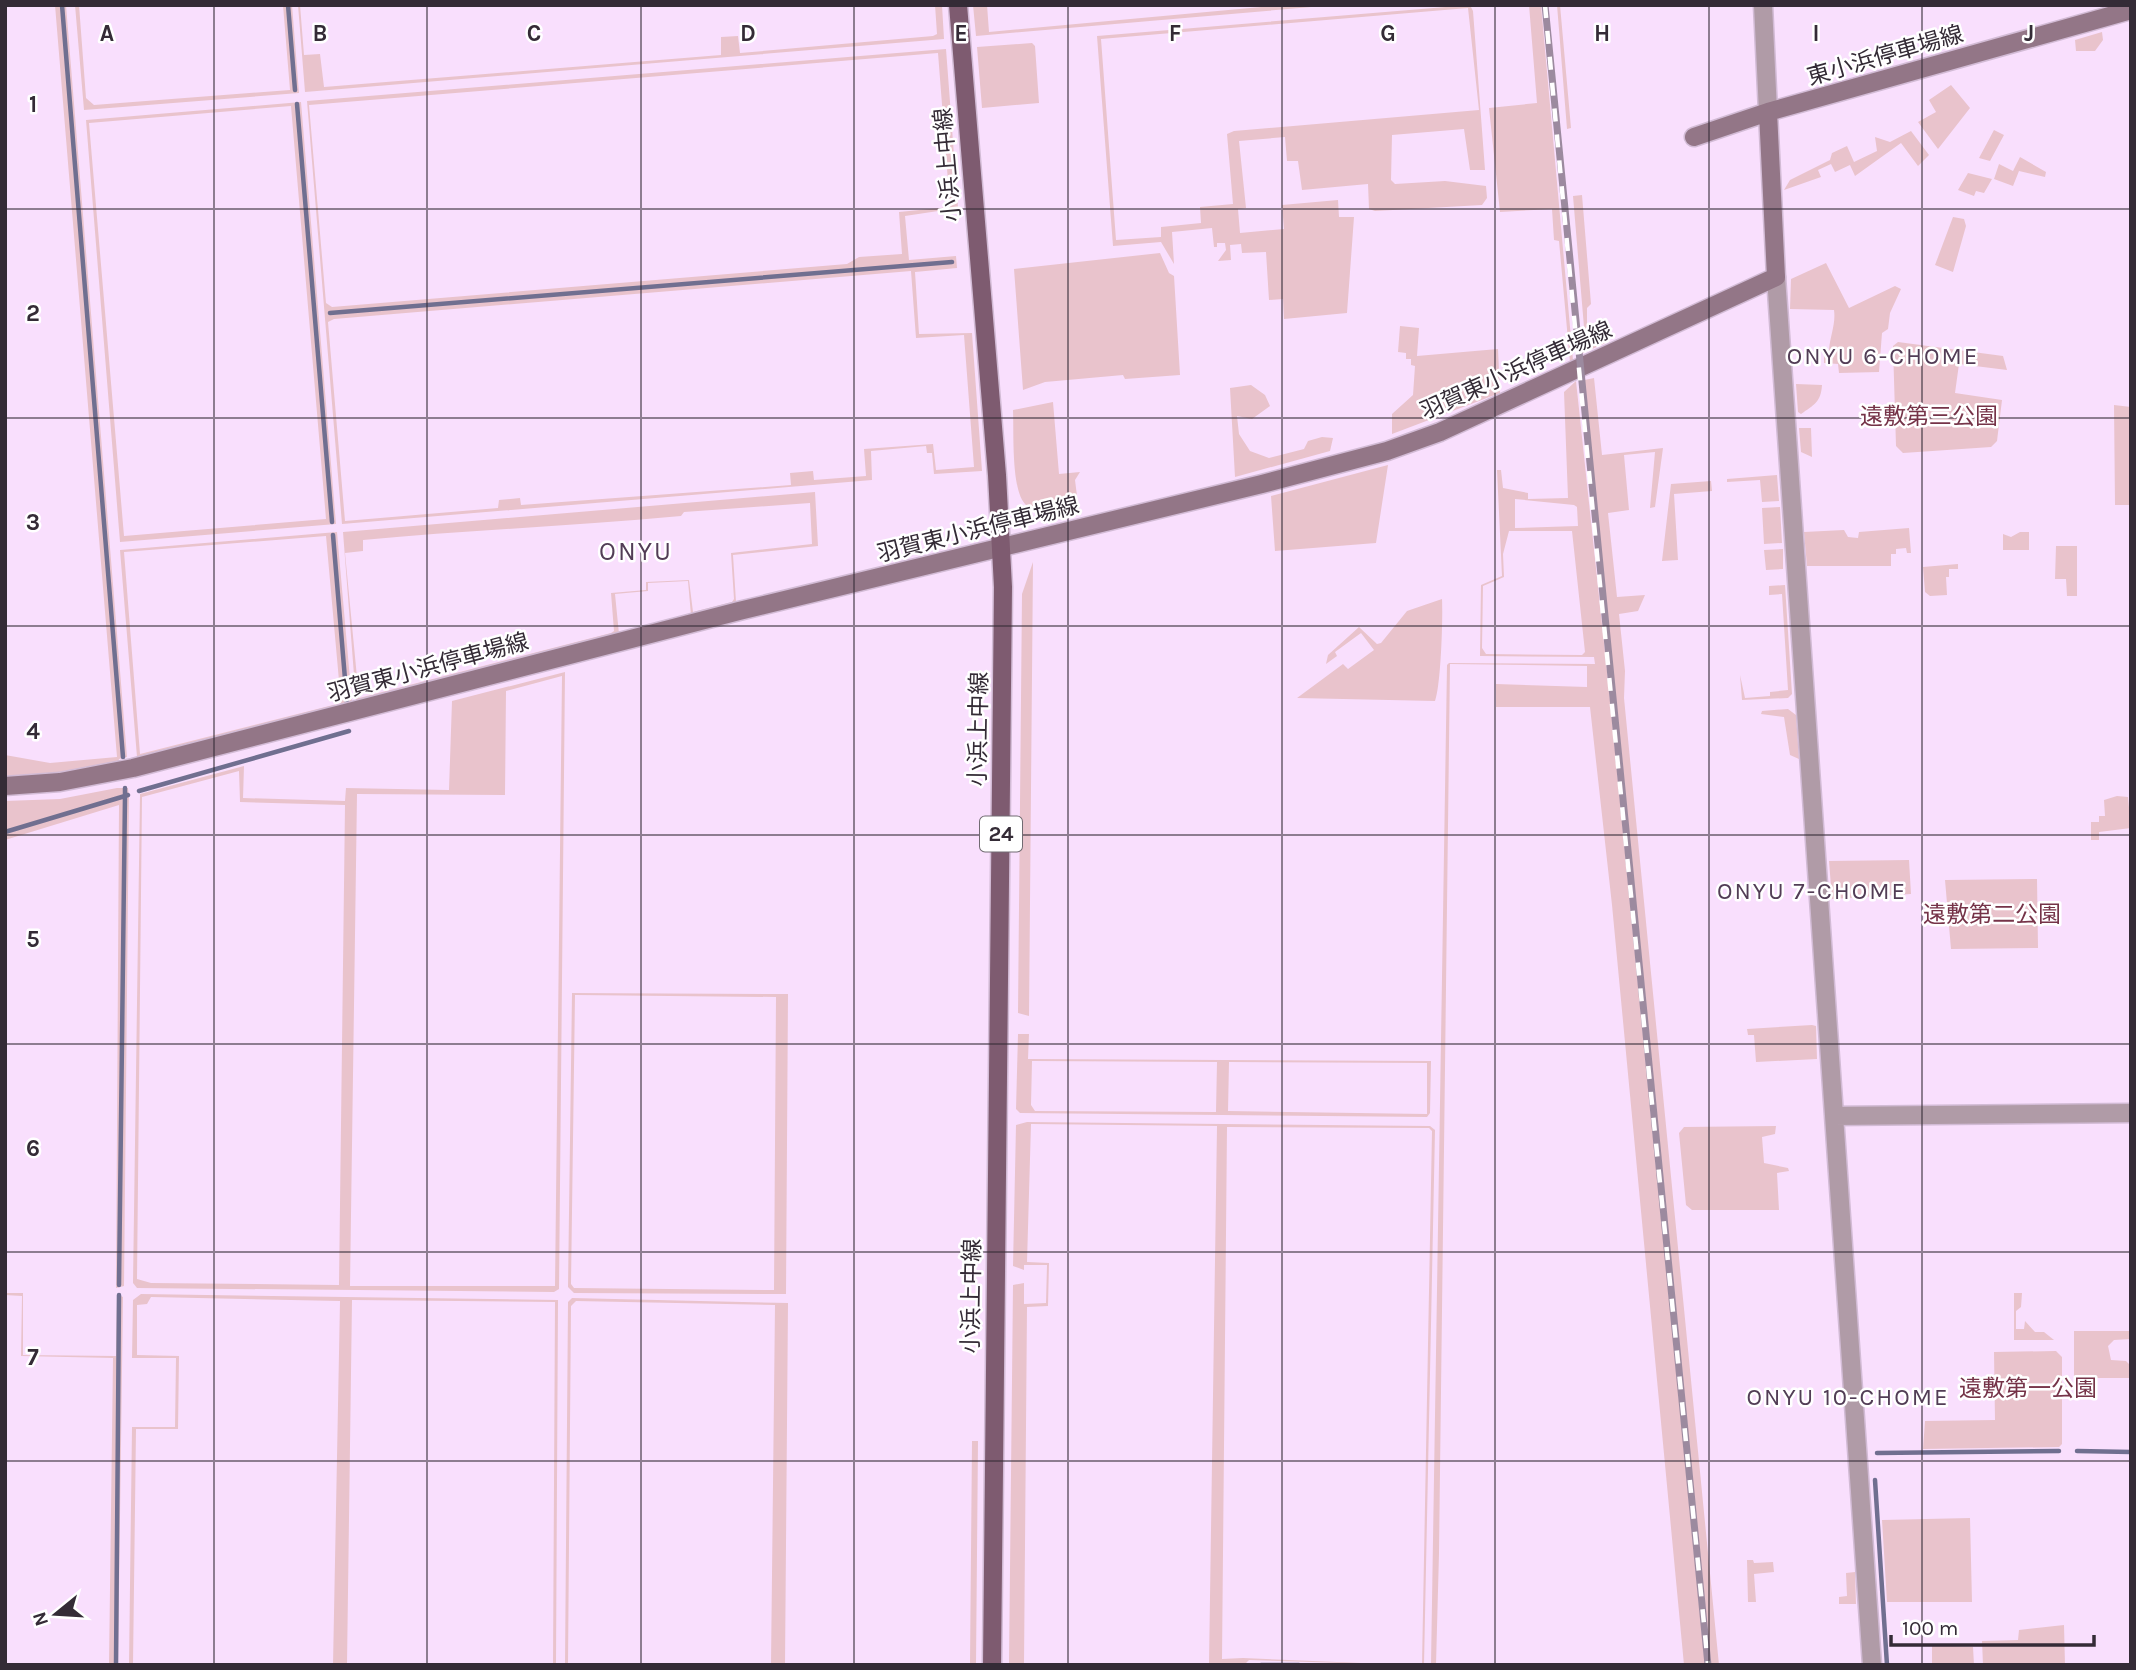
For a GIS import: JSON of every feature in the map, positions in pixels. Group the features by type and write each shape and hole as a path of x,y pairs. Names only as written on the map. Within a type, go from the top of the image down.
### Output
{"main road":[{"name":"小浜上中線","path":"958,5 1001,550 1004,678 992,1665"},
{"name":"東小浜停車場線","path":"1695,137 1769,112 2131,10"},
{"path":"1769,112 1776,277"},
{"name":"羽賀東小浜停車場線","path":"5,786 72,781 133,768 739,611 1001,550 1413,442 1502,406 1776,277"}],"street":[{"path":"1763,5 1769,112"},
{"path":"1776,277 1872,1665"},
{"path":"1833,1115 2131,1113"}],"green space":[{"path":"55,5 66,5 127,757 119,759 118,763 80,772 5,778 5,755 50,763 117,757"},
{"path":"75,5 79,5 86,98 94,105 290,90 283,5 292,5 299,93 84,110"},
{"path":"298,5 304,55 320,54 324,87 721,55 721,37 738,36 740,53 933,36 937,34 935,5 942,5 944,39 305,92"},
{"path":"973,5 987,5 989,32 1282,5 1335,5 976,36"},
{"path":"1470,5 1473,11 1485,170 1470,170 1464,129 1392,135 1391,180 1395,184 1445,181 1486,186 1487,198 1482,205 1375,211 1369,209 1368,184 1302,190 1298,161 1287,161 1285,137 1239,141 1246,208 1238,209 1240,233 1284,229 1282,205 1338,200 1339,217 1354,217 1347,313 1284,319 1283,299 1269,300 1266,252 1242,253 1241,244 1230,245 1231,260 1218,261 1226,250 1225,243 1217,243 1217,247 1214,247 1212,228 1172,232 1174,264 1161,242 1113,246 1097,36","holes":["1468,8 1479,110 1234,131 1227,134 1233,204 1200,207 1201,223 1161,227 1161,237 1116,240 1101,39"]},
{"path":"1529,5 1541,5 1573,360 1570,362 1559,241 1554,240 1552,209 1500,212 1489,108 1537,103"},
{"path":"1557,5 1560,5 1571,128 1567,129"},
{"path":"2102,32 2103,40 2095,51 2076,51 2075,40"},
{"path":"1032,43 1035,46 1039,103 982,108 977,47"},
{"path":"946,49 958,208 905,216 909,260 956,256 957,268 915,272 919,334 972,333 982,471 934,474 932,453 927,453 926,446 871,451 872,480 342,524 307,101","holes":["938,53 950,207 899,212 902,254 859,257 847,264 332,307 326,303 309,105","911,271 916,338 964,335 974,467 936,470 933,444 864,449 866,476 814,480 813,471 790,473 791,485 521,505 520,498 499,500 498,508 345,521 328,322 334,319"]},
{"path":"1951,85 1970,108 1938,149 1918,122 1936,112 1929,100"},
{"path":"301,102 336,524 120,542 86,120","holes":["291,106 326,519 124,536 89,123"]},
{"path":"1994,130 2004,135 1990,161 1979,158"},
{"path":"1911,131 1929,155 1918,166 1901,143 1855,176 1850,165 1835,172 1831,164 1818,170 1821,177 1784,190 1790,180 1830,160 1832,153 1847,146 1854,162 1877,151 1875,137 1890,142"},
{"path":"2020,157 2046,172 2045,177 2019,171 2013,186 1994,179 1999,164 2013,171"},
{"path":"1968,173 1992,179 1984,193 1976,191 1974,196 1958,190"},
{"path":"1582,195 1591,304 1587,308 1587,340 1610,341 1579,355 1576,328 1584,327 1573,196"},
{"path":"1953,217 1964,219 1966,226 1953,272 1935,265"},
{"path":"1160,253 1169,273 1174,276 1180,375 1125,379 1123,375 1045,382 1023,390 1014,269"},
{"path":"1826,263 1849,308 1895,286 1901,289 1890,313 1888,329 1882,333 1879,372 1839,373 1838,364 1824,363 1824,351 1829,350 1834,310 1790,309 1791,279"},
{"path":"1400,326 1419,328 1417,356 1498,349 1500,393 1392,434 1392,414 1413,395 1415,366 1411,365 1411,359 1406,359 1406,353 1398,352"},
{"name":"遠敷第三公園","path":"1898,342 2003,356 2007,370 1959,364 1955,393 2002,400 1997,441 1991,447 1903,453 1896,446 1893,346"},
{"path":"1594,378 1602,455 1663,448 1655,507 1650,508 1655,452 1624,455 1629,510 1608,513 1617,597 1645,595 1638,611 1619,614 1625,671 1624,698 1719,1665 1711,1665 1615,689 1580,381"},
{"path":"1576,381 1705,1665 1684,1665 1612,905 1590,707 1496,707 1496,684 1587,687 1587,666 1450,664 1439,1553 1436,1665 1431,1665 1447,665 1449,663 1595,664 1594,657 1480,656 1481,585 1502,576 1497,470 1501,470 1503,488 1528,493 1528,499 1568,498 1564,392","holes":["1515,499 1574,505 1577,507 1578,526 1515,528","1509,531 1572,531 1585,652 1582,655 1486,654 1482,648 1483,586 1504,577 1503,554"]},
{"path":"1796,384 1822,385 1818,399 1801,414 1798,412"},
{"path":"1251,385 1265,395 1270,406 1252,419 1237,416 1239,434 1250,451 1269,458 1304,449 1308,441 1322,437 1333,438 1330,451 1235,477 1230,388"},
{"path":"1053,402 1059,474 1080,472 1075,480 1077,496 1069,501 1069,506 1062,506 1062,513 1037,511 1025,504 1017,486 1014,460 1013,410"},
{"path":"2114,405 2131,407 2131,505 2115,505"},
{"path":"1799,428 1811,428 1812,457 1801,452"},
{"path":"1388,465 1376,543 1275,551 1271,496"},
{"path":"1777,475 1779,501 1762,502 1760,480 1727,482 1727,479"},
{"path":"1711,481 1712,491 1674,494 1678,560 1662,561 1671,484"},
{"path":"815,492 818,546 733,555 736,602 691,615 688,581 648,583 648,591 615,594 619,634 356,701 343,532","holes":["810,503 812,544 731,553 732,602 693,612 689,580 646,582 646,590 611,593 614,631 611,633 359,698 345,553 363,551 363,540 681,516 684,512"]},
{"path":"1780,507 1782,543 1764,544 1762,508"},
{"path":"1909,528 1911,553 1907,553 1906,548 1896,549 1896,554 1891,554 1891,566 1807,566 1804,532 1844,530 1848,537 1858,538 1859,532"},
{"path":"337,532 352,702 137,757 120,550","holes":["326,536 341,703 140,754 124,552"]},
{"path":"2020,532 2029,532 2029,550 2003,550 2003,534 2011,537"},
{"path":"2056,546 2077,546 2077,596 2067,596 2066,579 2055,579"},
{"path":"1783,549 1783,569 1766,570 1764,550"},
{"path":"1033,562 1029,1016 1018,1013 1022,594"},
{"path":"1958,564 1958,569 1949,569 1949,577 1946,577 1947,595 1930,596 1925,592 1923,567"},
{"path":"1785,585 1792,694 1788,698 1742,700 1740,675 1745,698 1770,696 1770,692 1788,690 1782,594 1769,595 1769,586"},
{"path":"1442,599 1440,666 1435,701 1297,698 1343,664 1348,669 1374,650 1361,633 1335,652 1337,656 1326,664 1328,655 1359,627 1377,644 1381,643 1407,611"},
{"path":"565,672 559,1289 554,1292 137,1288 133,1283 140,794 244,766 243,798 345,801 346,788 449,790 452,701","holes":["562,676 555,1286 350,1286 357,794 505,795 506,691","239,771 240,802 345,805 339,1285 151,1283 137,1279 142,797"]},
{"path":"1788,709 1796,715 1799,759 1790,755 1784,717 1761,714 1762,711"},
{"path":"128,788 129,796 124,1286 116,1288 119,805 5,840 5,801 60,799"},
{"path":"2117,796 2128,797 2131,828 2099,832 2099,840 2091,840 2091,822 2099,822 2099,816 2105,816 2104,800"},
{"path":"1909,860 1911,894 1832,899 1829,861"},
{"name":"遠敷第二公園","path":"2037,879 2038,948 1951,949 1945,880"},
{"path":"572,993 788,994 786,1294 574,1293 568,1287","holes":["575,995 776,997 774,1290 574,1288 571,1284"]},
{"path":"1816,1026 1817,1059 1756,1062 1754,1035 1748,1035 1747,1029"},
{"path":"1018,1034 1029,1034 1028,1059 1431,1061 1430,1113 1427,1117 1020,1113 1016,1109","holes":["1032,1061 1217,1062 1216,1112 1035,1111 1031,1105","1229,1062 1427,1063 1427,1114 1228,1111"]},
{"path":"1027,1122 1430,1126 1435,1130 1424,1665 1432,1131 1429,1128 1227,1127 1222,1659 1410,1665 1249,1660 1244,1665 1209,1665 1217,1126 1031,1124 1027,1262 1049,1263 1048,1306 1027,1307 1024,1665 1009,1665 1013,1285 1024,1283 1024,1304 1046,1303 1047,1265 1024,1265 1024,1270 1013,1266 1016,1125"},
{"path":"1776,1126 1775,1134 1762,1137 1764,1163 1788,1168 1789,1171 1777,1173 1779,1210 1692,1210 1686,1205 1679,1133 1684,1127"},
{"path":"5,1293 23,1293 23,1355 116,1356 117,1294 123,1297 118,1665 109,1665 113,1358 21,1356 22,1296"},
{"path":"2014,1293 2022,1293 2021,1307 2016,1311 2016,1329 2024,1329 2025,1321 2035,1332 2044,1332 2054,1340 2014,1340"},
{"path":"141,1294 558,1300 556,1665 553,1665 555,1302 352,1300 347,1665 333,1665 340,1301 151,1297 147,1304 137,1305 137,1355 179,1356 178,1429 136,1429 133,1665 129,1665 132,1427 175,1427 176,1358 132,1358 133,1300"},
{"path":"572,1298 788,1303 785,1665 771,1665 775,1305 576,1301 571,1306 568,1665 565,1665 568,1302"},
{"path":"2074,1331 2131,1331 2131,1339 2114,1340 2108,1346 2111,1360 2126,1361 2131,1366 2131,1378 2074,1378"},
{"name":"遠敷第一公園","path":"2056,1351 2062,1357 2062,1444 2059,1447 1923,1449 1925,1421 1995,1420 1994,1352"},
{"path":"972,1441 978,1441 976,1665 970,1665"},
{"path":"1970,1518 1972,1602 1887,1602 1882,1520"},
{"path":"1747,1560 1753,1560 1754,1563 1773,1562 1774,1572 1754,1574 1756,1602 1748,1602"},
{"path":"1855,1572 1856,1604 1839,1604 1839,1597 1847,1596 1846,1573"},
{"path":"2064,1625 2065,1665 1983,1665 1982,1641 2018,1640 2019,1630"},
{"path":"1932,1645 1973,1647 1974,1665 1932,1665"}],"waterway":[{"path":"62,5 123,757"},
{"path":"288,5 295,90"},
{"path":"297,104 332,522"},
{"path":"330,313 952,262"},
{"path":"333,535 347,703"},
{"path":"139,791 349,731"},
{"path":"5,832 125,796 125,788"},
{"path":"119,1285 125,796 128,795"},
{"path":"116,1665 119,1295"},
{"path":"1877,1453 2059,1451"},
{"path":"2077,1451 2131,1452"},
{"path":"1875,1480 1887,1665"},
{"path":"1261,1665 1299,1665"}],"railway":[{"path":"1545,5 1604,628 1708,1665"}],"district":[{"name":"ONYU 6-CHOME","path":"1883,356"},
{"name":"ONYU","path":"636,551"},
{"name":"ONYU 7-CHOME","path":"1812,891"},
{"name":"ONYU 10-CHOME","path":"1848,1397"}]}
